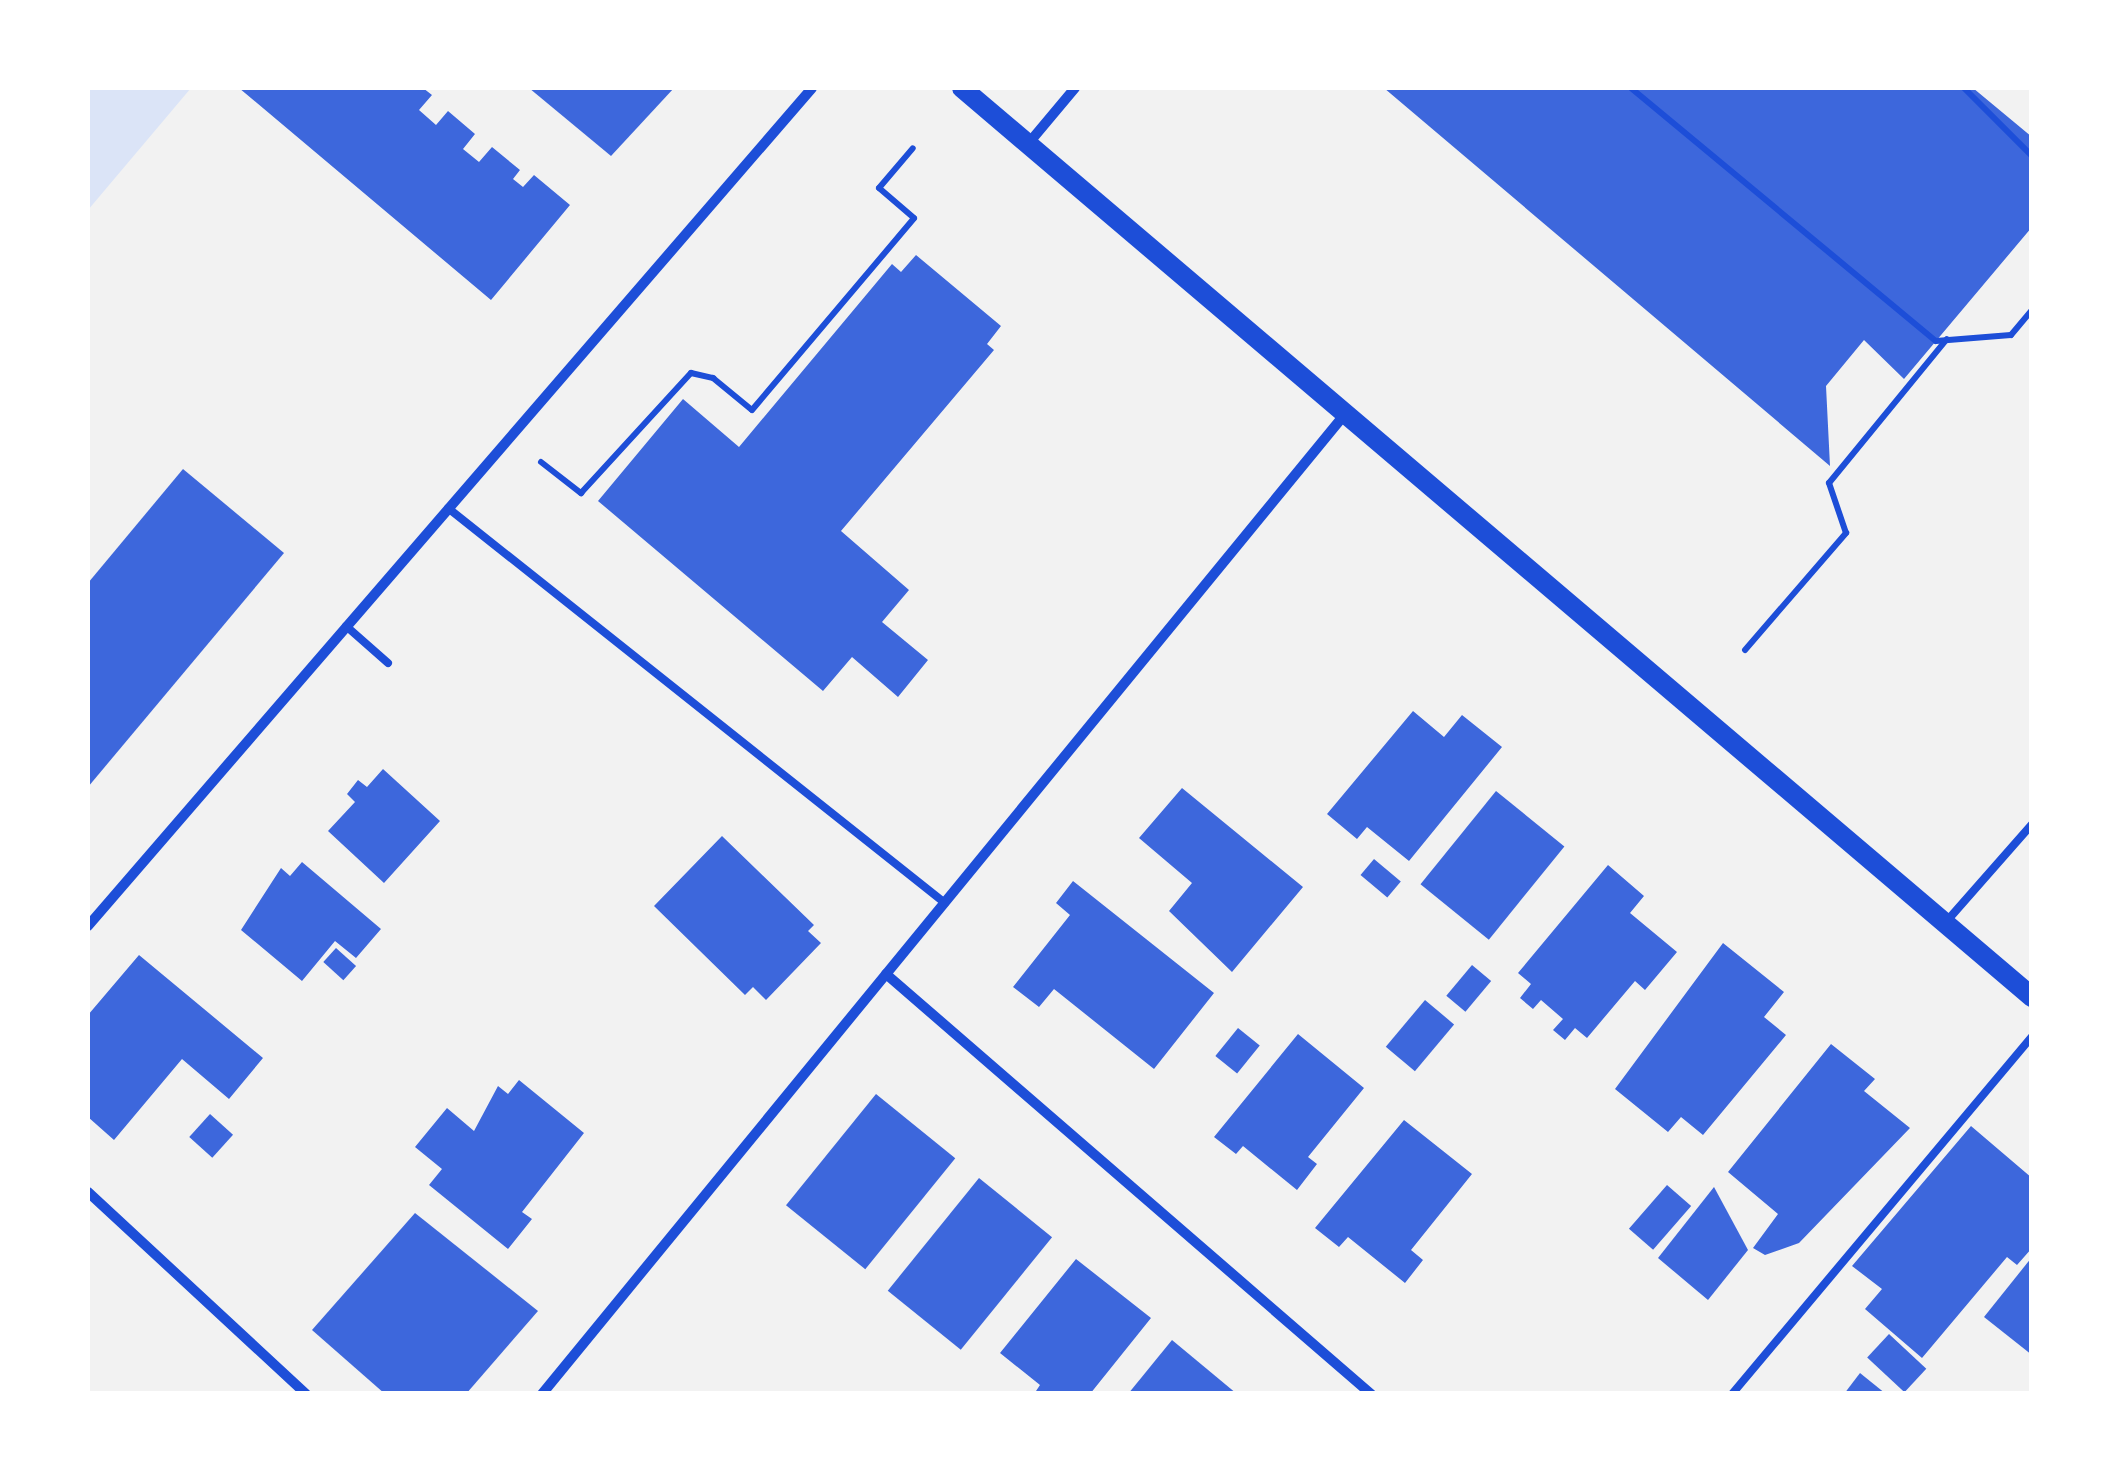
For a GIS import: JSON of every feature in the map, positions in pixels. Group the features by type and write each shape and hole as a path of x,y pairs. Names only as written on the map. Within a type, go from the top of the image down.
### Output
{"main road":[{"path":"962,88 2032,997"}],"street":[{"path":"88,926 812,88"},
{"path":"1028,144 1075,88"},
{"path":"542,1394 1346,414"},
{"path":"886,974 1371,1394"},
{"path":"88,1192 306,1394"}],"lane":[{"path":"448,508 944,903"},
{"path":"346,626 388,662"},
{"path":"1945,923 2032,824"},
{"path":"1732,1394 2032,1036"}],"path":[{"path":"1630,88 1936,341 2010,334 2032,310"},
{"path":"1964,88 2032,156"},
{"path":"540,461 582,493 691,372 713,378 752,410 914,218 879,188 912,148"},
{"path":"1744,650 1846,532 1830,483 1948,338"}],"shaded area":[{"path":"88,88 191,88 88,210"}],"building":[{"path":"239,88 423,88 432,95 419,110 436,125 448,111 475,134 463,149 479,162 492,147 520,170 513,179 523,187 534,175 570,205 491,300"},
{"path":"529,88 674,88 611,156"},
{"path":"1384,88 1973,88 2032,137 2032,227 1904,379 1864,340 1826,386 1830,466"},
{"path":"916,255 1001,326 987,344 994,350 841,531 909,590 882,622 928,660 898,697 852,657 823,691 598,501 683,399 739,447 892,264 901,272"},
{"path":"183,469 284,553 88,787 88,583"},
{"path":"1413,711 1444,737 1462,715 1502,747 1409,861 1367,827 1357,839 1327,814"},
{"path":"383,769 440,821 384,883 328,831 355,802 347,794 358,780 367,787"},
{"path":"1182,788 1303,887 1232,972 1169,911 1192,883 1139,838"},
{"path":"1496,791 1564,846 1489,940 1420,884"},
{"path":"722,836 814,925 808,931 821,943 766,1000 753,987 745,995 654,906"},
{"path":"1374,859 1401,881 1387,898 1361,875"},
{"path":"302,862 381,929 356,958 335,941 302,981 241,930 281,868 290,876"},
{"path":"1608,865 1644,896 1630,913 1677,952 1645,990 1635,981 1587,1038 1575,1028 1565,1040 1553,1030 1563,1019 1541,1000 1533,1009 1520,998 1531,984 1518,973"},
{"path":"1073,881 1214,993 1154,1069 1054,989 1039,1007 1013,987 1070,915 1056,903"},
{"path":"1723,943 1784,992 1764,1017 1786,1035 1703,1135 1681,1117 1668,1132 1615,1089"},
{"path":"336,948 356,966 343,980 323,962"},
{"path":"139,955 263,1058 229,1099 182,1059 114,1140 88,1117 88,1015"},
{"path":"1472,965 1491,981 1465,1012 1446,996"},
{"path":"1425,1000 1454,1024 1415,1071 1386,1047"},
{"path":"1238,1028 1260,1046 1237,1074 1215,1056"},
{"path":"1298,1034 1364,1088 1308,1157 1317,1164 1297,1190 1243,1146 1236,1154 1214,1137"},
{"path":"1831,1044 1875,1079 1864,1091 1910,1128 1799,1243 1765,1255 1753,1248 1778,1214 1728,1172"},
{"path":"519,1080 584,1133 522,1212 532,1219 508,1249 429,1185 442,1169 415,1147 447,1108 474,1131 498,1086 508,1094"},
{"path":"876,1094 955,1158 865,1269 786,1205"},
{"path":"210,1114 233,1135 212,1158 189,1137"},
{"path":"1404,1120 1472,1174 1411,1250 1423,1260 1405,1283 1348,1237 1339,1247 1315,1228"},
{"path":"1971,1126 2032,1178 2032,1248 2017,1265 2007,1257 1922,1358 1865,1309 1882,1289 1852,1266"},
{"path":"979,1178 1052,1237 961,1350 888,1291"},
{"path":"1667,1185 1691,1206 1653,1250 1629,1229"},
{"path":"1714,1187 1748,1250 1708,1300 1658,1258"},
{"path":"415,1213 538,1311 466,1394 385,1394 312,1330"},
{"path":"2032,1257 2032,1355 1984,1317"},
{"path":"1076,1259 1151,1318 1090,1394 1034,1394 1040,1385 1000,1353"},
{"path":"1889,1334 1926,1369 1904,1392 1867,1357"},
{"path":"1172,1340 1237,1394 1128,1394"},
{"path":"1860,1373 1886,1394 1844,1394"}]}
